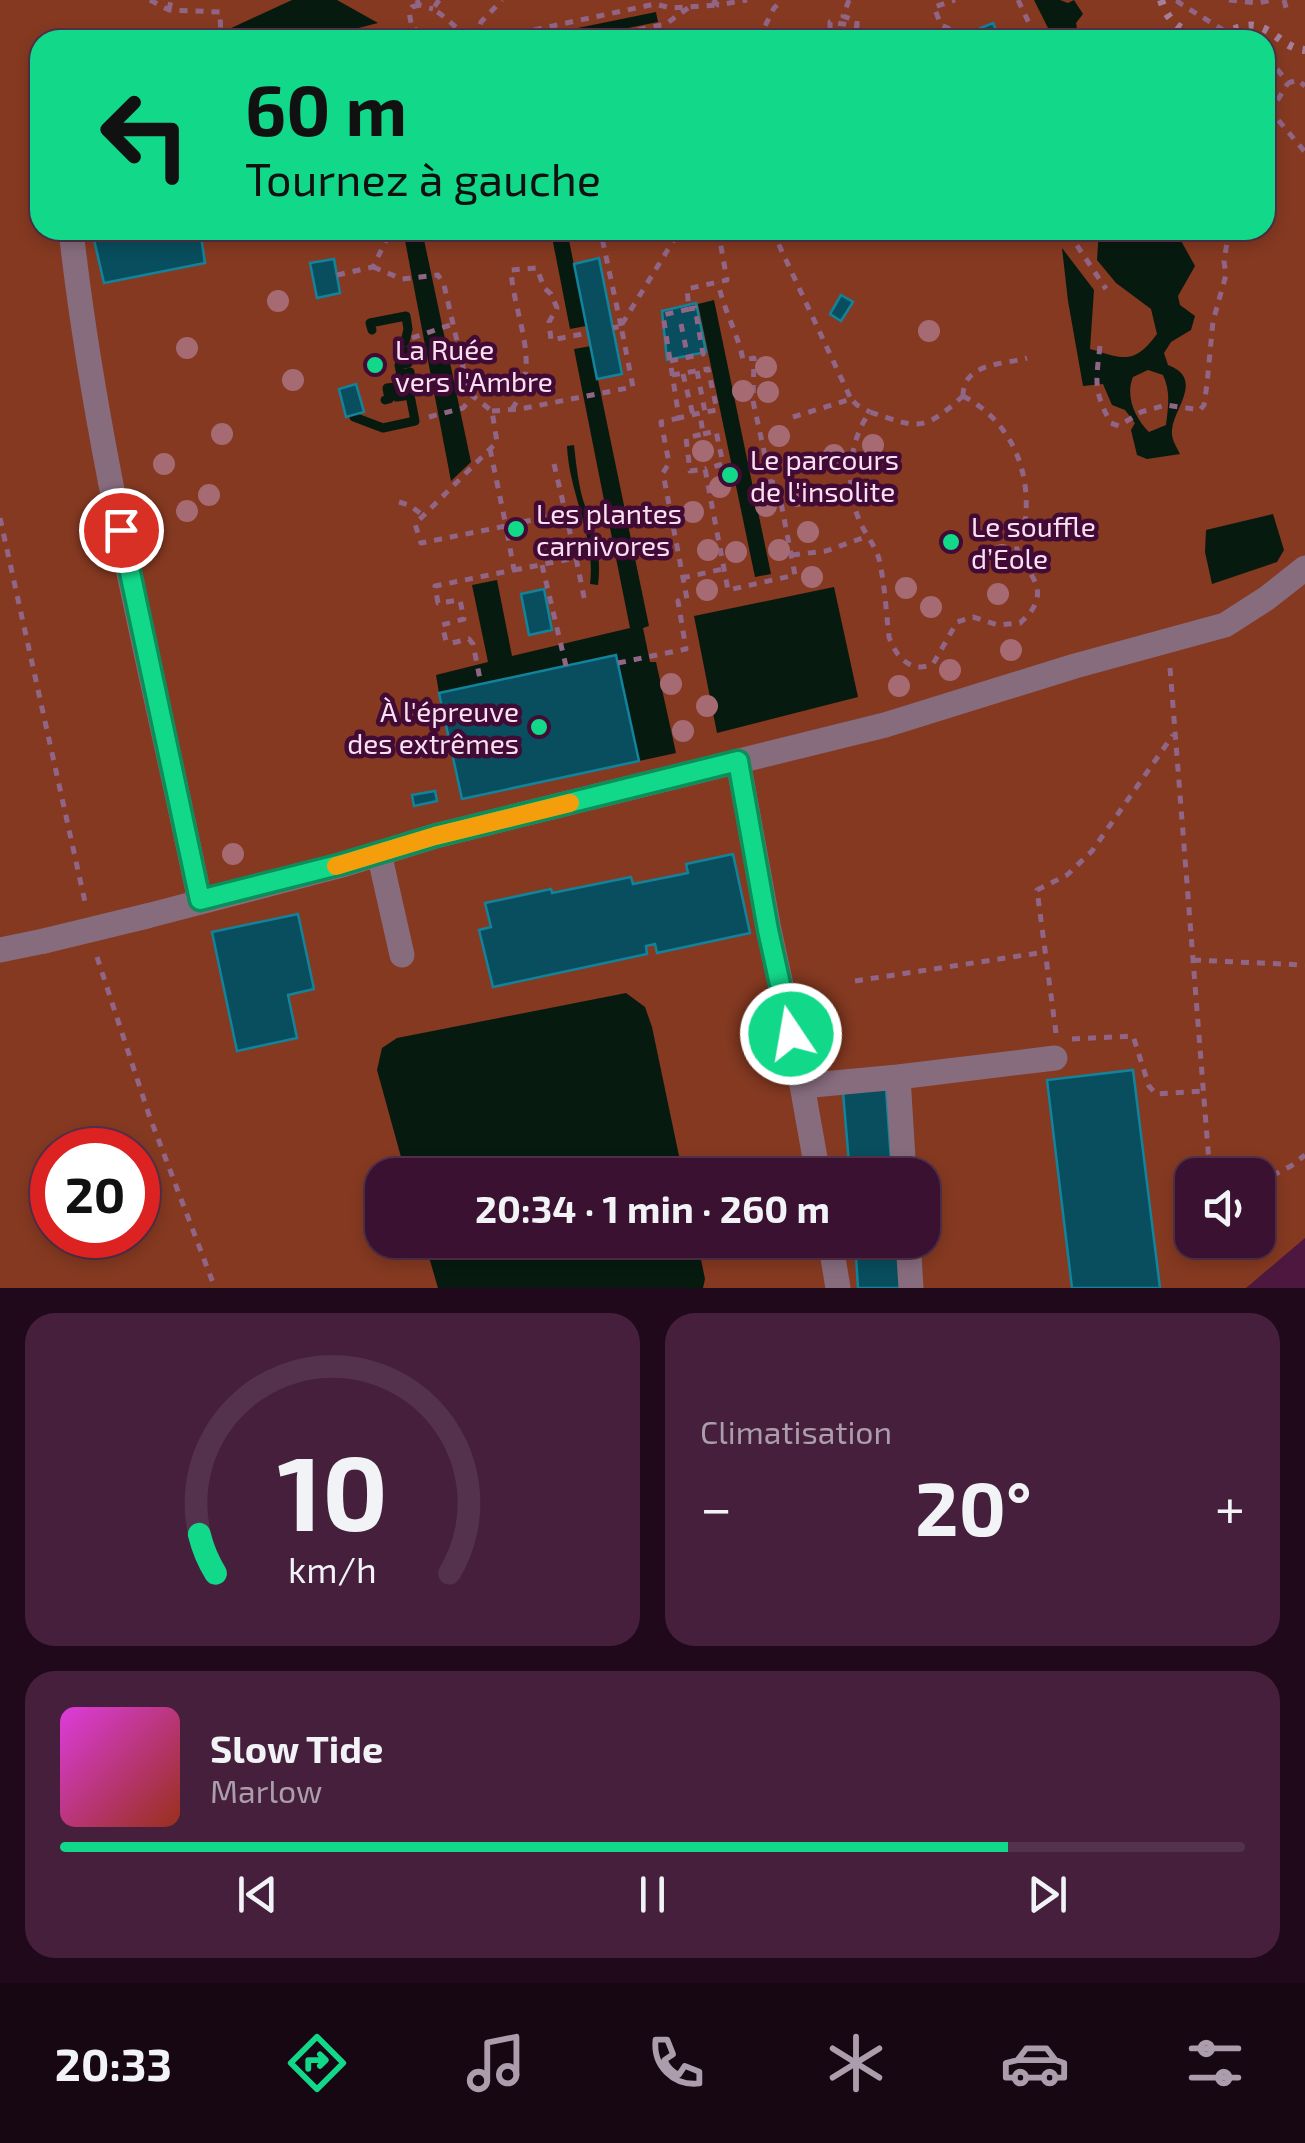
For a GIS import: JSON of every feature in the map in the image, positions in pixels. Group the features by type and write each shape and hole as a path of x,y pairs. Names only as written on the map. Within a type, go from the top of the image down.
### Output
{"lane":[{"path":"72,240 105,456 200,900"},
{"path":"0,950 147,916 435,836 885,725 1225,625 1305,568"},
{"path":"738,761 815,1158"},
{"path":"379,853 402,955"},
{"path":"802,1086 1055,1058"},
{"path":"898,1077 903,1158"},
{"path":"833,1258 838,1288"},
{"path":"909,1258 911,1288"}],"path":[{"path":"150,0 169,10 220,12 221,30"},
{"path":"169,10 172,0"},
{"path":"433,9 439,0"},
{"path":"478,30 502,0"},
{"path":"532,30 654,2 671,8 747,0"},
{"path":"763,30 774,8 783,0"},
{"path":"830,30 830,22 857,26 857,22 843,16 849,0"},
{"path":"950,29 940,25 934,6 955,0"},
{"path":"1018,0 1032,30"},
{"path":"1178,0 1223,30"},
{"path":"1229,0 1273,0"},
{"path":"1284,0 1287,11"},
{"path":"417,30 412,28 409,12 418,3 448,18 457,30"},
{"path":"638,30 666,24 690,6"},
{"path":"1275,65 1288,83"},
{"path":"1275,104 1288,83 1305,76"},
{"path":"1298,80 1305,86"},
{"path":"1275,115 1305,152"},
{"path":"372,267 387,240"},
{"path":"492,411 633,387 622,351 602,240"},
{"path":"617,327 674,240"},
{"path":"690,309 687,289 727,280 720,240"},
{"path":"777,240 851,399 870,412 920,426 942,415 963,396 963,384 972,371 1028,358"},
{"path":"1077,240 1106,289"},
{"path":"1100,346 1096,388 1110,423 1120,426 1141,412 1166,405 1200,410 1204,405 1212,321 1226,275 1227,240"},
{"path":"337,275 372,267 406,279 438,275 444,286 469,393 492,411 497,442 416,524 421,543 566,512"},
{"path":"512,409 525,386 528,364 511,270 536,268 557,308 549,322 552,340 588,333"},
{"path":"705,469 728,590 796,575 778,482 771,484 753,400 754,358 743,360 718,282"},
{"path":"670,361 704,354 695,308 662,316 679,418"},
{"path":"412,338 453,324"},
{"path":"681,324 688,358"},
{"path":"618,664 686,649 678,601 686,599 664,473 669,463 661,422 717,410 708,369 672,374"},
{"path":"697,371 703,434"},
{"path":"683,373 699,414"},
{"path":"429,417 464,408 473,396"},
{"path":"870,412 860,424 849,484 858,517 878,554 888,638 894,650 910,664 928,668 957,622 972,617 998,625 1020,623 1036,606 1037,586 1023,565 1017,546 1026,504 1014,446 998,423 963,396"},
{"path":"793,417 851,399"},
{"path":"716,430 723,464 690,472 686,438 703,434 716,430"},
{"path":"490,450 514,570"},
{"path":"554,464 585,602"},
{"path":"400,502 424,516"},
{"path":"792,555 826,551 868,536"},
{"path":"481,684 473,644 469,639 446,641 442,625 464,619 460,600 438,603 435,586 576,558"},
{"path":"542,565 566,666"},
{"path":"682,578 723,569"},
{"path":"1167,640 1209,1158"},
{"path":"1175,732 1092,851 1067,874 1037,890 1056,1040 1133,1036 1149,1086 1156,1094 1204,1092"},
{"path":"855,981 1045,952"},
{"path":"1193,960 1305,964"},
{"path":"1275,1174 1305,1155"}],"shaded area":[{"path":"0,0 1305,0 1305,1238 1246,1288 0,1288"},
{"path":"292,0 337,0 378,23 351,30 227,30"},
{"path":"1034,0 1074,0 1083,14 1076,23 1077,30 1049,30"},
{"path":"656,12 658,22 618,30 568,30"},
{"path":"405,240 424,240 471,462 451,481"},
{"path":"553,240 569,240 586,326 570,329"},
{"path":"1098,240 1181,240 1195,266 1178,296 1180,305 1195,316 1191,330 1171,342 1164,353 1168,365 1179,371 1186,386 1172,430 1180,454 1147,459 1137,455 1131,430 1135,423 1125,410 1112,405 1103,384 1083,386 1062,248 1094,290 1090,349 1128,357 1142,351 1157,334 1151,309 1116,283 1097,260","holes":["1148,370 1163,375 1166,425 1149,432 1133,406 1133,377"]},
{"path":"714,300 771,574 755,577 698,304"},
{"path":"591,346 649,626 643,628 650,662 656,662 676,753 639,761 616,656 439,693 436,675 488,662 472,585 497,580 512,656 630,628 610,528 616,527 611,504 605,505 574,349"},
{"path":"574,445 581,493 598,551 598,585 590,584 589,549 569,464 567,446"},
{"path":"1273,514 1284,550 1277,562 1212,584 1205,552 1206,530"},
{"path":"834,587 858,697 717,733 694,616"},
{"path":"626,993 645,1007 652,1027 679,1158 401,1158 377,1070 382,1048 397,1038"},
{"path":"429,1258 701,1258 705,1279 703,1288 438,1288"}],"building":[{"path":"993,23 996,30 976,30"},
{"path":"94,240 202,240 205,263 104,283"},
{"path":"599,258 622,374 597,379 574,264"},
{"path":"334,259 340,293 317,298 310,263"},
{"path":"841,295 853,302 841,321 830,314"},
{"path":"696,303 706,352 667,360 662,311"},
{"path":"356,384 364,412 346,417 339,389"},
{"path":"544,589 552,630 529,635 521,594"},
{"name":"À l'épreuve des extrêmes","path":"616,655 639,761 462,799 439,693"},
{"path":"435,791 437,801 414,806 412,795"},
{"path":"733,854 750,933 657,953 655,944 646,946 647,954 493,987 479,930 491,927 485,903 631,877 633,884 688,873 686,864"},
{"path":"298,914 314,989 288,995 297,1038 237,1051 212,932"},
{"path":"1133,1070 1160,1288 1072,1288 1047,1080"},
{"path":"886,1089 891,1158 849,1158 843,1092"},
{"path":"856,1258 898,1258 901,1288 858,1288"}],"waterway":[{"path":"372,330 370,323 406,316 405,342"},
{"path":"406,351 408,363 399,365 401,375 410,372 410,395"},
{"path":"354,415 383,428 415,421 410,395 397,397 395,387 387,388 389,399 385,400"}],"railway":[{"path":"1161,0 1171,19 1185,30"},
{"path":"1228,30 1243,26 1265,30"},
{"path":"1275,36 1305,50"}],"slow traffic":[{"path":"336,866 435,836 570,803"}],"place":[{"name":"La Ruée vers l'Ambre","path":"375,365"},
{"name":"Le parcours de l'insolite","path":"730,475"},
{"name":"Les plantes carnivores","path":"516,529"},
{"name":"Le souffle d’Eole","path":"951,542"},
{"name":"À l'épreuve des extrêmes","path":"539,727"}],"route":[{"path":"121,530 200,900 435,836 738,761 791,1034"}]}
